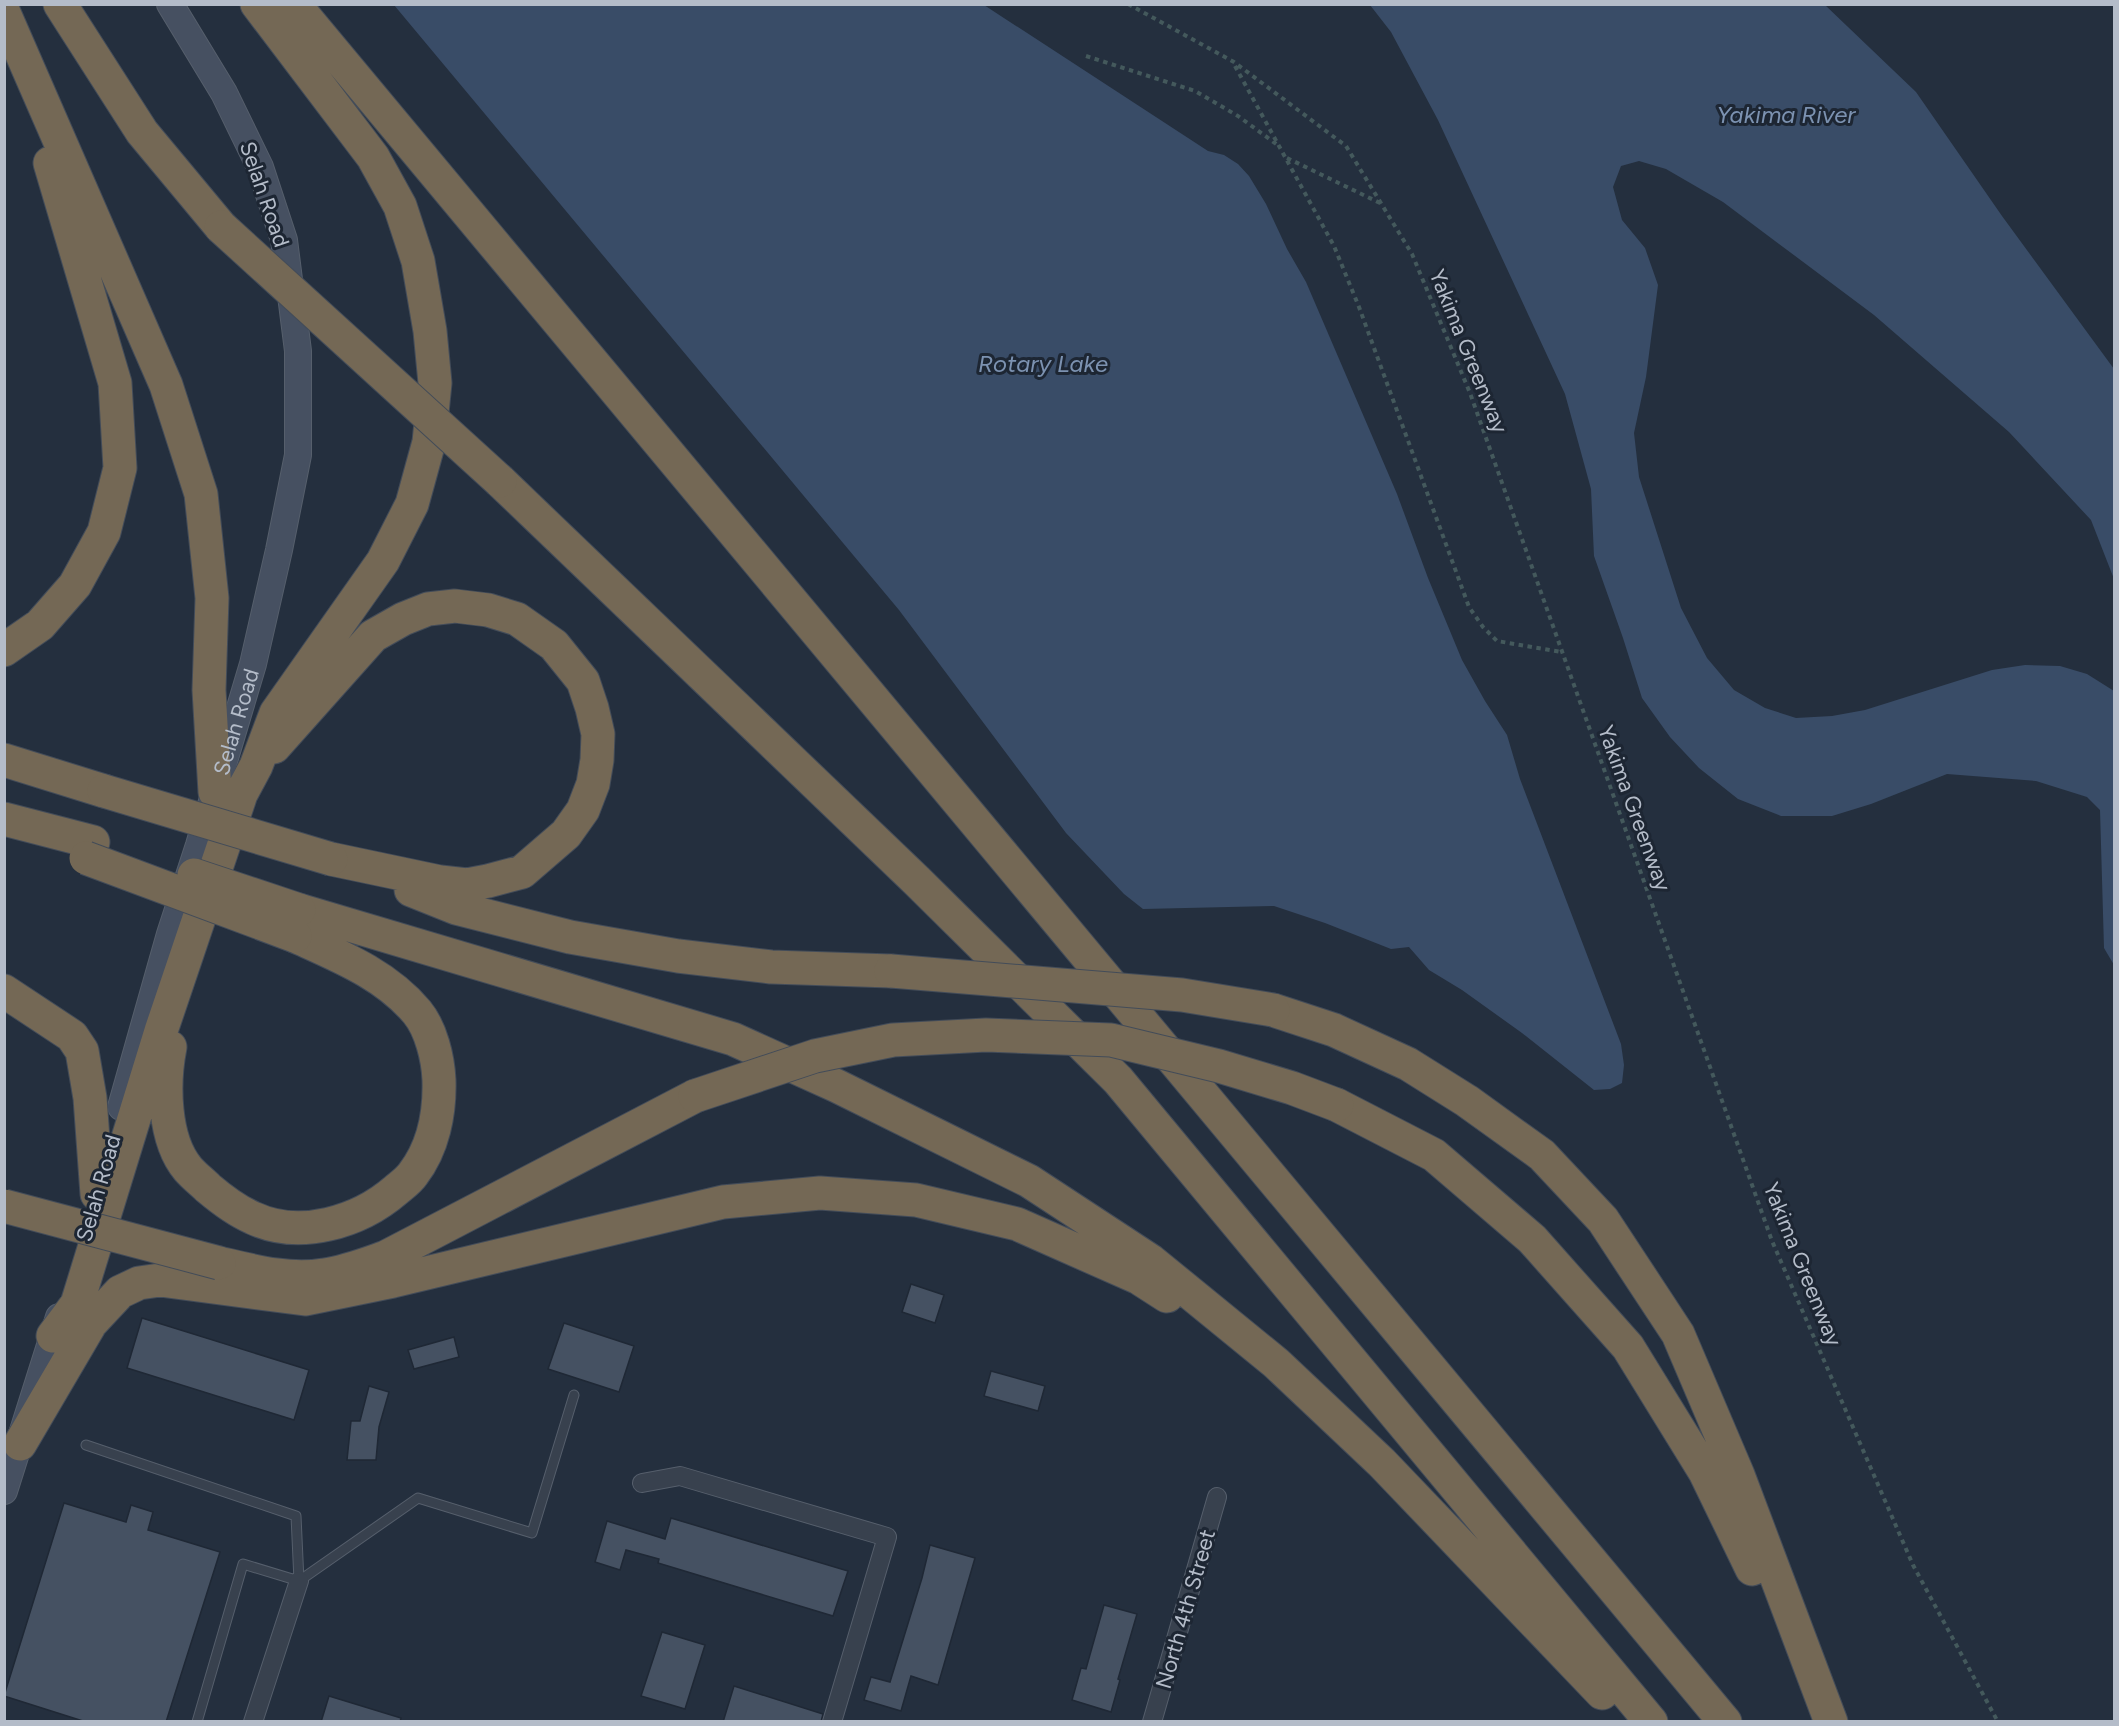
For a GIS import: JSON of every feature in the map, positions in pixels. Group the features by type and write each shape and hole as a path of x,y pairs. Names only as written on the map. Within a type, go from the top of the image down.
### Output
{"highway":[{"path":"60,4 142,132 221,227 500,481 917,881 1118,1080 1651,1722"},
{"path":"53,1336 77,1304 178,945 241,794 256,766 276,713 383,561 412,504 429,442 435,382 430,331 418,261 400,206 373,157 257,4"},
{"path":"294,4 1725,1722"},
{"path":"4,14 166,385 201,494 212,598 209,690 215,792"},
{"path":"4,28 28,88 115,383 120,468 104,532 75,585 40,625 4,650"},
{"path":"256,766 373,636 403,619 428,609 456,606 488,610 517,619 554,645 571,664 583,681 592,708 598,734 597,760 593,784 583,810 566,834 542,856 522,872 467,885 440,882 331,859"},
{"path":"4,759 331,859 456,908 570,937 678,956 771,967 891,971 1182,995 1273,1010 1334,1030 1397,1059 1467,1101 1542,1155 1603,1220 1678,1334 1738,1475 1829,1722"},
{"path":"4,819 297,922 733,1039 837,1086 1029,1181 1151,1261 1276,1363 1382,1463 1631,1722"},
{"path":"4,830 90,850"},
{"path":"178,945 166,1067 168,1123 177,1152 188,1170 220,1198 254,1219 287,1227 312,1227 338,1222 365,1212 388,1197 412,1176 427,1152 434,1129 440,1100 439,1069 431,1041 418,1014 402,996 297,922"},
{"path":"4,991 72,1036 82,1052 90,1098 97,1194"},
{"path":"4,1206 258,1272 290,1277 322,1276 386,1257 695,1096 815,1056 893,1040 986,1035 1111,1040 1219,1066 1292,1088 1337,1105 1434,1155 1532,1239 1628,1347 1705,1472 1829,1722"},
{"path":"20,1444 91,1323 120,1292 139,1283 160,1280 305,1299 393,1281 723,1202 820,1193 916,1200 1017,1224 1139,1278 1276,1363"}],"main road":[{"name":"Selah Road","path":"4,1491 178,945 215,792 253,664 298,455 298,351 284,240 260,167 224,93 170,4"}],"street":[{"path":"642,1484 680,1476 887,1537 832,1722"},
{"name":"North 4th Street","path":"1152,1722 1217,1497"},
{"path":"253,1722 299,1581"}],"lane":[{"path":"299,1581 418,1498 532,1533 574,1395"},
{"path":"86,1445 296,1516 299,1581"},
{"path":"198,1722 243,1564 299,1581"}],"path":[{"name":"Yakima Greenway","path":"1128,4 1234,62 1346,146 1412,254 1470,393 1772,1241 1913,1565 1998,1722"},
{"path":"1086,56 1195,91 1238,116 1280,148"},
{"path":"1234,62 1334,246 1347,276 1469,607 1483,627 1497,641 1562,652"},
{"path":"1286,158 1380,203"}],"water":[{"name":"Rotary Lake","path":"394,5 984,5 1208,151 1224,155 1238,164 1249,176 1266,204 1287,249 1306,282 1397,494 1462,660 1507,735 1520,779 1621,1044 1624,1065 1622,1083 1610,1089 1594,1090 1522,1033 1462,990 1429,970 1409,947 1391,949 1274,906 1143,909 1124,894 1066,833 899,610"},
{"name":"Yakima River","path":"1370,5 1825,5 1916,92 2002,216 2114,369 2114,579 2091,520 2009,432 1874,315 1723,202 1666,169 1639,161 1621,166 1613,187 1622,220 1645,248 1658,285 1646,377 1634,433 1639,477 1681,608 1707,658 1734,690 1765,708 1796,718 1832,716 1865,710 1992,670 2025,665 2060,666 2087,674 2114,691 2114,965 2104,948 2100,810 2087,797 2036,781 1947,774 1871,804 1832,816 1781,816 1738,799 1699,768 1670,737 1642,698 1594,556 1591,489 1565,394 1438,120 1391,32"}],"building":[{"path":"911,1284 944,1295 935,1323 902,1312"},
{"path":"142,1318 309,1370 294,1420 127,1368"},
{"path":"564,1323 634,1346 619,1392 548,1369"},
{"path":"454,1337 459,1357 414,1369 408,1350"},
{"path":"991,1371 1045,1386 1038,1411 984,1396"},
{"path":"369,1386 389,1392 379,1427 376,1460 347,1460 351,1421 360,1421"},
{"path":"64,1503 126,1522 131,1505 153,1512 148,1530 220,1552 166,1722 86,1722 4,1696"},
{"path":"671,1518 848,1571 833,1616 658,1563 659,1559 626,1550 620,1570 595,1562 607,1521 665,1539"},
{"path":"930,1545 975,1558 938,1685 911,1676 901,1711 864,1700 871,1677 890,1682"},
{"path":"1104,1605 1137,1614 1111,1712 1072,1700 1081,1668 1086,1669"},
{"path":"662,1632 705,1645 685,1709 641,1696"},
{"path":"734,1686 823,1714 821,1722 723,1722"},
{"path":"329,1696 401,1718 400,1722 321,1722"}]}
